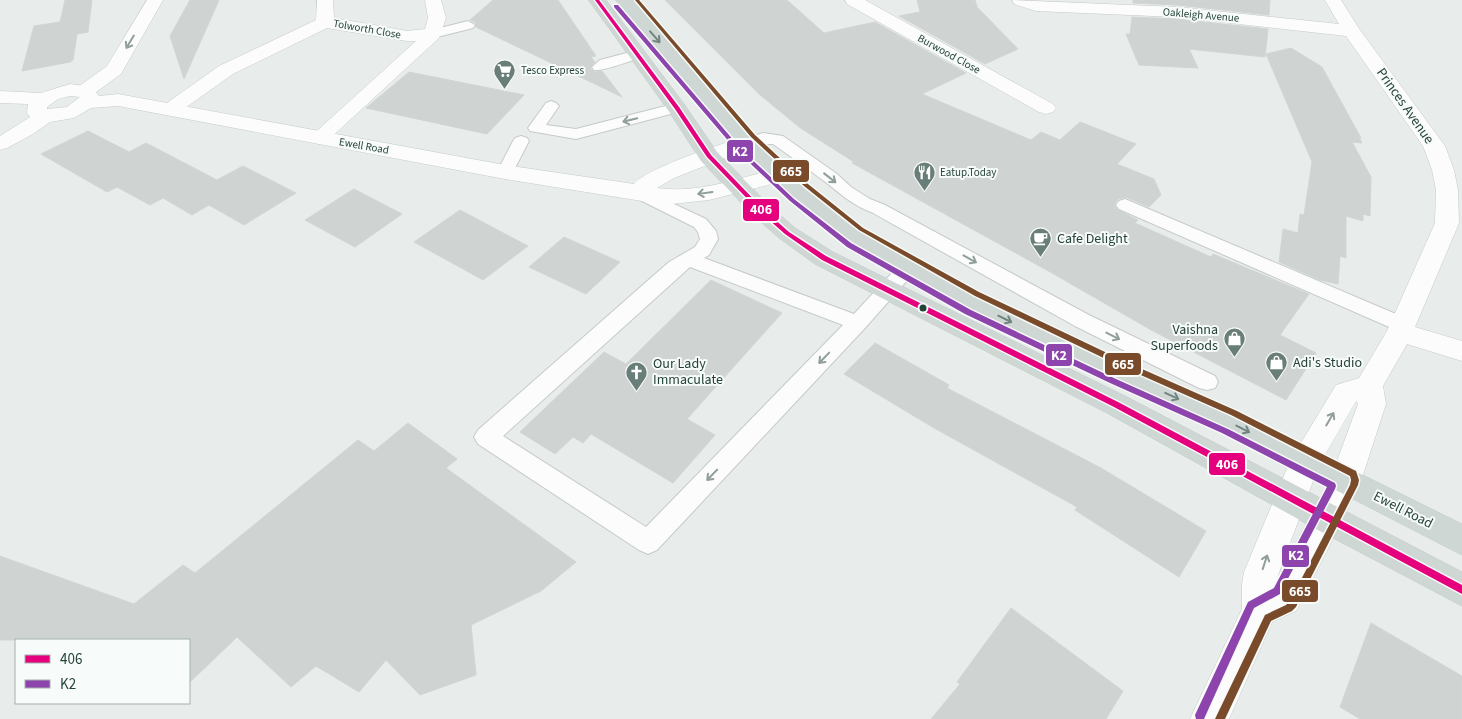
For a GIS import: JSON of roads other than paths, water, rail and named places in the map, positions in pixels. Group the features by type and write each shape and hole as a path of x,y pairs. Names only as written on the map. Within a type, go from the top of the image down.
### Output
{"main road":[{"path":"597,0 677,108 709,156 737,187 787,233 824,258 886,291 1117,404 1327,519 1462,590"},
{"name":"Ewell Road","path":"624,0 746,143 779,175 855,237 908,268 1062,347 1229,422 1462,540"}],"street":[{"path":"0,97 44,107 62,114 79,108 86,97 114,70 156,0"},
{"path":"171,109 226,70 325,22 325,0"},
{"path":"319,138 433,34 437,18 433,0"},
{"name":"Burwood Close","path":"852,0 1046,108"},
{"name":"Oakleigh Avenue","path":"1020,0 1036,6 1176,12 1352,31"},
{"name":"Princes Avenue","path":"1333,0 1352,31 1434,146 1443,170 1447,190 1447,223 1402,329 1369,386"},
{"name":"Tolworth Close","path":"325,22 407,36 433,34"},
{"name":"Ewell Road","path":"86,97 118,100 171,109 505,172 642,194 672,197 709,193 779,175"},
{"path":"0,144 26,130 44,107"},
{"path":"642,194 645,185 649,182 709,156 746,143"},
{"path":"1402,329 1462,351"},
{"path":"1209,719 1260,610 1259,584 1261,572 1305,461 1346,393 1369,386 1372,404 1345,481 1327,519 1284,600 1260,610"}],"lane":[{"name":"Tolworth Close","path":"433,34 468,26"},
{"path":"599,67 605,62 638,54"},
{"path":"551,106 536,128 576,134 677,108"},
{"path":"746,143 763,138 777,139 831,178 845,191 864,203 879,209 1016,286 1145,353 1207,382"},
{"path":"505,172 521,141"},
{"path":"642,194 700,223 707,231 709,239 702,251 676,267 486,437 648,542 858,323 908,268"},
{"path":"1125,205 1402,329"},
{"path":"687,259 858,323"},
{"path":"1145,353 1147,369 1145,384"}],"place":[{"name":"Tesco Express","path":"505,89"},
{"name":"Eatup.Today","path":"924,191"},
{"name":"Cafe Delight","path":"1041,258"},
{"name":"Vaishna Superfoods","path":"1234,357"},
{"name":"Adi's Studio","path":"1277,382"},
{"name":"Our Lady Immaculate","path":"637,391"}]}
